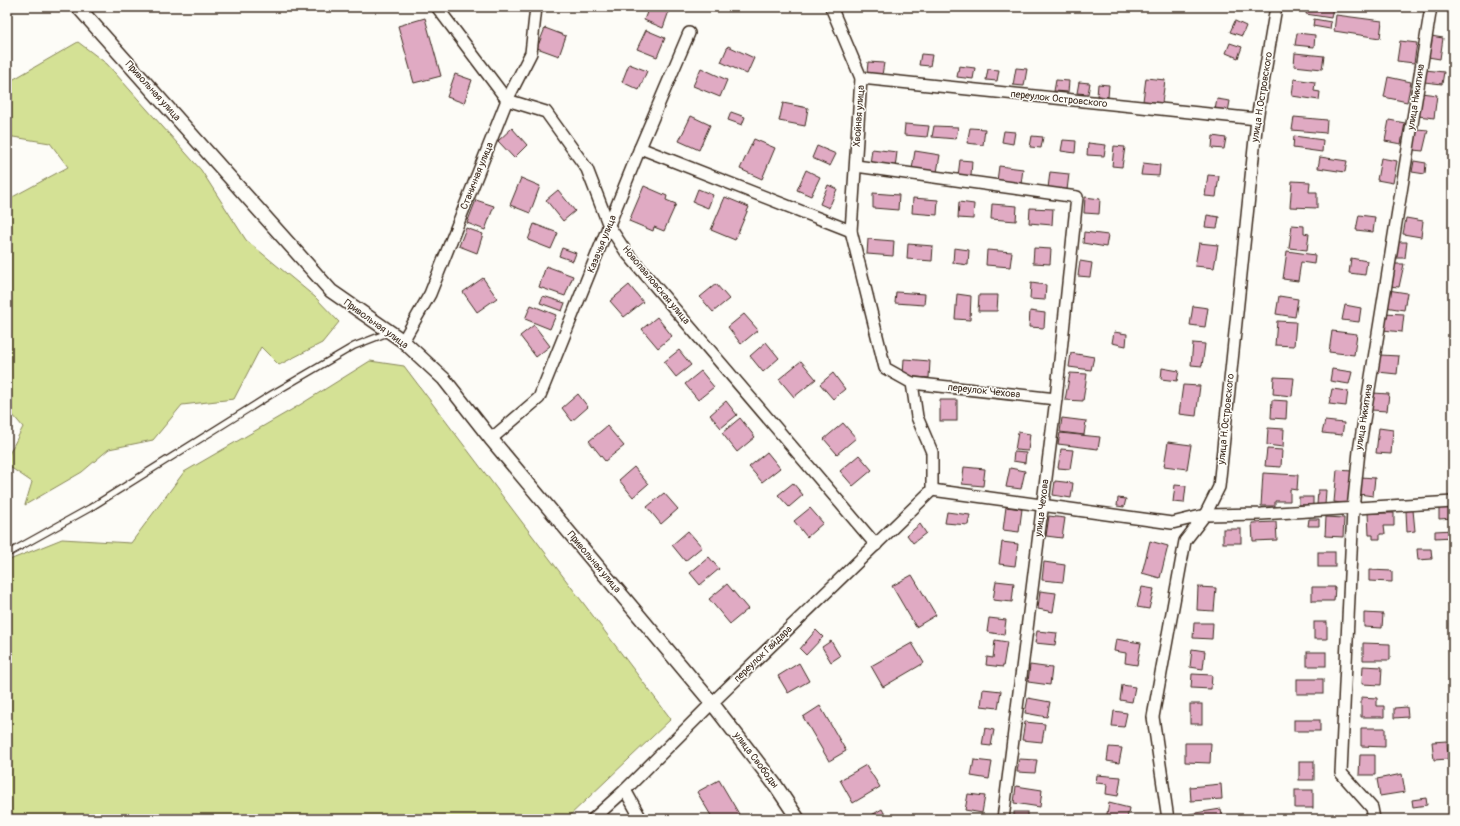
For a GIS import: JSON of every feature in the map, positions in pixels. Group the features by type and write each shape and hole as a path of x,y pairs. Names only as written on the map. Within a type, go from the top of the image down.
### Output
{"street":[{"name":"Привольная улица","path":"78,7 331,291 402,341 444,379 491,439 712,703"},
{"path":"437,7 507,100"},
{"name":"Станичная улица","path":"402,341 430,294 507,100 531,53 536,7"},
{"name":"Хвойная улица","path":"831,7 861,78 851,231 885,368 912,383"},
{"name":"улица Н.Островского","path":"1168,819 1153,717 1185,540 1205,514 1219,487 1257,119 1276,7"},
{"name":"улица Никитина","path":"1374,819 1372,808 1341,773 1354,509 1359,451 1431,7"},
{"name":"Казачья улица","path":"491,439 539,398 640,148 689,33"},
{"name":"переулок Островского","path":"861,78 1257,119"},
{"name":"Новопавловская улица","path":"507,100 546,112 587,169 609,226 626,252 876,545"},
{"path":"640,148 851,231"},
{"name":"улица Чехова","path":"856,166 1077,197 1056,399 1003,819"},
{"path":"912,383 917,417 932,452 932,490 1172,523 1205,514 1262,514 1453,502"},
{"name":"переулок Чехова","path":"912,383 1056,399"},
{"name":"переулок Гайдара","path":"593,819 626,790 712,703 932,490"},
{"name":"улица Свободы","path":"712,703 776,786 798,819"},
{"path":"626,790 641,819"}],"lane":[{"path":"7,554 90,508 272,394 354,346 390,332"}],"green space":[{"path":"78,42 107,64 201,170 246,240 315,297 339,322 322,343 279,365 261,347 234,399 182,405 153,440 109,449 82,472 25,505 32,482 7,465 7,458 23,427 7,408 7,200 68,167 50,143 7,136 7,83"},
{"path":"370,361 404,366 671,719 566,819 7,819 7,561 62,539 131,543 184,472 298,406"}],"building":[{"path":"649,7 660,7 669,11 663,28 644,20"},
{"path":"1307,7 1333,7 1331,18 1306,14"},
{"path":"1448,7 1453,7 1453,13 1447,12"},
{"path":"1336,15 1382,21 1380,38 1334,31"},
{"path":"425,18 441,76 414,83 398,26"},
{"path":"1314,19 1331,22 1330,29 1313,26"},
{"path":"1235,21 1246,26 1242,36 1230,32"},
{"path":"545,28 566,36 559,56 537,48"},
{"path":"646,30 665,38 657,57 637,49"},
{"path":"1297,33 1315,35 1314,47 1295,45"},
{"path":"1431,36 1443,38 1440,59 1428,57"},
{"path":"1400,41 1417,43 1414,63 1397,61"},
{"path":"1230,43 1242,47 1238,58 1226,53"},
{"path":"728,46 754,58 747,74 721,62"},
{"path":"1295,53 1324,56 1322,69 1294,66"},
{"path":"921,54 932,55 930,66 919,65"},
{"path":"868,62 884,63 882,75 867,73"},
{"path":"629,64 647,71 639,90 622,82"},
{"path":"959,66 975,68 973,79 957,77"},
{"path":"701,68 727,80 720,97 693,86"},
{"path":"1016,68 1027,69 1024,86 1013,85"},
{"path":"988,69 999,70 997,81 986,80"},
{"path":"1425,70 1444,72 1442,84 1424,82"},
{"path":"455,74 472,80 464,103 447,97"},
{"path":"1388,77 1411,82 1407,102 1384,97"},
{"path":"1146,78 1165,80 1162,103 1143,101"},
{"path":"1294,79 1315,82 1314,91 1320,92 1319,100 1292,96"},
{"path":"1056,80 1069,81 1068,92 1054,91"},
{"path":"1079,82 1090,83 1088,94 1077,93"},
{"path":"1098,84 1109,85 1108,97 1097,96"},
{"path":"1421,93 1437,95 1434,118 1418,116"},
{"path":"1217,99 1230,101 1228,112 1215,110"},
{"path":"783,103 808,108 805,126 779,121"},
{"path":"731,112 745,117 742,125 728,120"},
{"path":"691,116 710,125 699,150 679,141"},
{"path":"1294,117 1327,120 1326,133 1292,130"},
{"path":"1389,120 1405,123 1401,144 1385,141"},
{"path":"905,124 929,126 927,137 904,135"},
{"path":"934,126 958,127 956,139 932,137"},
{"path":"512,128 527,145 514,158 498,141"},
{"path":"970,128 985,129 983,145 967,143"},
{"path":"1417,129 1428,130 1423,151 1413,150"},
{"path":"1004,131 1015,132 1013,144 1002,142"},
{"path":"1032,136 1043,137 1041,148 1030,147"},
{"path":"1213,136 1226,138 1224,149 1212,148"},
{"path":"1294,136 1323,140 1322,152 1293,148"},
{"path":"754,139 775,148 762,179 740,169"},
{"path":"1063,140 1076,141 1075,153 1061,151"},
{"path":"1088,143 1106,145 1104,156 1087,155"},
{"path":"817,146 836,154 830,166 812,158"},
{"path":"1114,146 1125,147 1122,167 1112,166"},
{"path":"872,149 897,152 895,168 870,164"},
{"path":"915,151 940,155 937,172 912,169"},
{"path":"1320,157 1347,161 1345,172 1318,168"},
{"path":"1381,158 1397,161 1393,183 1377,180"},
{"path":"960,160 972,161 971,176 958,176"},
{"path":"1414,161 1426,163 1425,174 1412,172"},
{"path":"1143,163 1160,165 1159,176 1141,175"},
{"path":"999,166 1023,169 1021,184 997,181"},
{"path":"806,170 820,177 811,196 797,190"},
{"path":"1050,172 1069,174 1067,190 1048,188"},
{"path":"1208,175 1219,176 1216,197 1205,196"},
{"path":"521,178 540,186 530,213 510,205"},
{"path":"1292,181 1310,182 1309,192 1317,192 1317,208 1290,207"},
{"path":"828,185 837,189 829,208 820,204"},
{"path":"644,186 667,196 666,200 676,204 664,231 654,227 653,231 629,221"},
{"path":"698,189 713,195 708,208 693,202"},
{"path":"558,190 575,211 563,221 546,200"},
{"path":"873,193 899,195 898,210 873,208"},
{"path":"725,197 749,207 735,240 711,230"},
{"path":"1085,197 1100,199 1099,214 1084,213"},
{"path":"913,198 938,200 937,215 912,213"},
{"path":"476,200 494,206 485,230 467,223"},
{"path":"959,202 974,204 973,219 958,218"},
{"path":"992,204 1017,206 1016,221 991,219"},
{"path":"1030,208 1053,209 1052,225 1029,223"},
{"path":"1207,215 1219,217 1217,228 1205,227"},
{"path":"1359,215 1375,217 1373,232 1356,230"},
{"path":"1406,218 1423,221 1421,237 1403,234"},
{"path":"534,224 558,233 551,249 528,240"},
{"path":"1292,225 1304,226 1304,233 1309,234 1307,250 1289,248"},
{"path":"466,228 483,234 477,253 459,246"},
{"path":"1084,232 1108,235 1106,247 1083,243"},
{"path":"868,239 894,241 893,256 867,254"},
{"path":"1396,242 1407,242 1405,258 1394,258"},
{"path":"1199,243 1218,245 1214,268 1195,266"},
{"path":"908,244 933,246 932,261 907,259"},
{"path":"562,248 576,253 573,261 559,256"},
{"path":"954,248 969,250 968,265 953,263"},
{"path":"1034,248 1051,249 1050,264 1033,263"},
{"path":"987,250 1012,252 1010,267 986,265"},
{"path":"1287,251 1315,255 1314,264 1301,262 1298,281 1283,279"},
{"path":"1351,258 1367,261 1365,275 1349,273"},
{"path":"1080,261 1092,263 1090,277 1078,276"},
{"path":"1393,264 1404,264 1399,287 1389,286"},
{"path":"546,266 573,276 565,296 539,287"},
{"path":"483,278 497,298 477,312 463,292"},
{"path":"1031,283 1046,285 1045,300 1030,299"},
{"path":"716,284 729,299 713,312 700,297"},
{"path":"629,285 643,302 624,317 610,301"},
{"path":"1388,290 1407,293 1404,310 1385,307"},
{"path":"896,292 925,294 924,305 895,303"},
{"path":"957,294 971,296 970,320 955,319"},
{"path":"979,295 998,295 997,311 978,311"},
{"path":"543,296 565,303 562,311 540,303"},
{"path":"1279,296 1298,299 1295,317 1276,314"},
{"path":"531,305 556,315 550,329 525,319"},
{"path":"1345,305 1361,308 1359,322 1342,320"},
{"path":"1193,306 1208,308 1205,327 1190,325"},
{"path":"1030,311 1045,313 1044,328 1029,327"},
{"path":"1384,313 1404,314 1402,332 1383,330"},
{"path":"744,314 758,330 741,344 728,327"},
{"path":"657,317 672,336 658,348 642,329"},
{"path":"1277,321 1296,322 1294,346 1275,345"},
{"path":"534,325 550,346 536,357 520,336"},
{"path":"1332,331 1357,334 1354,355 1329,352"},
{"path":"1114,332 1127,334 1126,346 1112,343"},
{"path":"766,342 779,358 763,372 750,356"},
{"path":"1193,343 1205,344 1202,366 1191,365"},
{"path":"679,350 691,365 676,377 664,362"},
{"path":"1071,353 1094,357 1091,370 1069,367"},
{"path":"1380,355 1399,356 1397,374 1378,372"},
{"path":"904,359 930,361 929,378 903,376"},
{"path":"801,361 816,379 794,397 779,379"},
{"path":"1162,368 1179,371 1177,381 1161,379"},
{"path":"1332,369 1352,372 1349,384 1330,381"},
{"path":"701,371 714,387 698,400 685,384"},
{"path":"833,373 845,389 833,399 820,384"},
{"path":"1070,373 1087,374 1083,401 1065,400"},
{"path":"1274,377 1294,378 1292,396 1273,394"},
{"path":"1183,385 1200,386 1196,416 1179,414"},
{"path":"1332,389 1348,391 1346,406 1329,404"},
{"path":"1373,393 1389,394 1387,411 1371,410"},
{"path":"578,394 588,407 572,421 562,408"},
{"path":"940,400 957,400 957,421 940,421"},
{"path":"1272,400 1287,401 1286,419 1271,418"},
{"path":"726,401 737,415 721,428 710,415"},
{"path":"740,418 755,437 737,452 722,433"},
{"path":"1062,418 1086,421 1084,435 1060,432"},
{"path":"1325,421 1344,423 1342,435 1322,433"},
{"path":"843,423 856,438 837,454 824,439"},
{"path":"607,426 624,446 605,461 589,441"},
{"path":"1268,428 1284,429 1283,447 1267,445"},
{"path":"1379,428 1393,430 1391,454 1376,453"},
{"path":"1018,432 1030,434 1028,451 1015,450"},
{"path":"1060,433 1100,437 1098,449 1058,444"},
{"path":"1168,442 1191,445 1187,469 1164,466"},
{"path":"1061,449 1073,450 1070,469 1058,468"},
{"path":"1267,449 1282,450 1281,467 1265,466"},
{"path":"767,452 780,468 762,482 749,467"},
{"path":"1014,452 1026,453 1025,463 1013,461"},
{"path":"859,455 872,470 853,486 840,471"},
{"path":"634,467 648,484 633,497 619,480"},
{"path":"964,467 985,469 983,486 962,484"},
{"path":"1010,468 1025,471 1021,489 1006,487"},
{"path":"1337,470 1352,471 1349,504 1334,502"},
{"path":"1263,473 1298,475 1297,490 1290,489 1290,501 1275,501 1275,506 1261,506"},
{"path":"1361,477 1375,478 1373,496 1359,494"},
{"path":"1055,481 1073,483 1071,498 1053,495"},
{"path":"793,483 803,495 789,507 778,495"},
{"path":"1175,485 1186,486 1184,503 1173,502"},
{"path":"1318,490 1326,490 1325,505 1317,505"},
{"path":"664,493 678,509 661,524 647,507"},
{"path":"1299,497 1313,497 1313,505 1299,505"},
{"path":"1118,498 1126,499 1124,507 1117,506"},
{"path":"1453,505 1453,518 1439,519 1439,506"},
{"path":"1006,507 1022,509 1019,532 1003,530"},
{"path":"810,508 823,523 807,537 794,521"},
{"path":"1413,510 1415,531 1407,532 1406,511"},
{"path":"947,512 970,515 968,525 945,523"},
{"path":"1368,513 1394,513 1394,526 1384,526 1385,534 1380,534 1380,539 1373,539 1373,535 1369,535"},
{"path":"1049,516 1065,518 1062,538 1046,536"},
{"path":"1326,517 1344,518 1343,537 1325,536"},
{"path":"1309,519 1319,519 1319,526 1308,526"},
{"path":"1276,522 1277,540 1253,541 1252,523"},
{"path":"920,524 926,533 913,543 907,535"},
{"path":"1223,529 1241,529 1241,543 1223,543"},
{"path":"1453,530 1453,537 1435,538 1435,531"},
{"path":"688,531 702,547 685,561 672,545"},
{"path":"1150,541 1168,546 1160,578 1142,573"},
{"path":"1002,542 1018,544 1015,566 999,564"},
{"path":"1417,549 1431,549 1432,559 1418,560"},
{"path":"1318,552 1335,552 1335,567 1318,567"},
{"path":"709,557 719,569 700,585 690,573"},
{"path":"1044,562 1065,565 1063,582 1042,580"},
{"path":"1369,570 1392,571 1392,582 1369,581"},
{"path":"912,575 936,615 916,627 892,586"},
{"path":"996,581 1014,583 1012,602 993,600"},
{"path":"727,584 748,609 730,624 709,599"},
{"path":"1142,587 1154,589 1149,609 1137,607"},
{"path":"1198,587 1216,588 1214,611 1197,610"},
{"path":"1312,587 1335,587 1334,601 1312,601"},
{"path":"1040,591 1056,593 1053,612 1038,609"},
{"path":"1364,613 1383,614 1382,628 1364,627"},
{"path":"989,618 1006,620 1004,635 987,632"},
{"path":"1314,622 1327,622 1327,639 1314,639"},
{"path":"1194,623 1213,623 1212,639 1193,638"},
{"path":"816,630 823,637 806,655 800,649"},
{"path":"1037,631 1057,633 1055,645 1035,643"},
{"path":"1116,639 1141,643 1137,665 1125,663 1126,653 1114,651"},
{"path":"995,640 1007,642 1003,667 986,665 987,657 993,658"},
{"path":"831,641 840,656 831,662 822,647"},
{"path":"912,643 924,663 883,687 871,666"},
{"path":"1363,643 1390,644 1390,660 1363,660"},
{"path":"1192,649 1205,651 1203,669 1190,667"},
{"path":"1307,652 1326,652 1326,666 1307,666"},
{"path":"799,663 809,681 788,693 778,676"},
{"path":"1030,665 1052,668 1050,685 1028,682"},
{"path":"1363,666 1382,667 1381,685 1362,684"},
{"path":"1192,674 1212,675 1211,689 1191,688"},
{"path":"1297,679 1323,679 1323,694 1297,694"},
{"path":"1122,685 1135,687 1132,702 1120,700"},
{"path":"983,689 1001,691 998,708 981,706"},
{"path":"1361,697 1377,698 1377,706 1384,706 1384,717 1361,717"},
{"path":"1028,698 1050,702 1047,717 1025,713"},
{"path":"1190,704 1202,704 1202,724 1190,724"},
{"path":"820,706 846,751 829,761 803,717"},
{"path":"1407,707 1408,717 1394,718 1394,708"},
{"path":"1114,711 1127,713 1124,727 1112,726"},
{"path":"1294,720 1320,720 1320,731 1294,731"},
{"path":"1025,722 1045,724 1042,742 1022,740"},
{"path":"985,728 994,730 991,746 982,745"},
{"path":"1361,728 1385,728 1385,747 1361,746"},
{"path":"1447,741 1448,759 1434,760 1432,742"},
{"path":"1185,743 1211,743 1210,763 1185,762"},
{"path":"1109,747 1122,748 1119,763 1107,761"},
{"path":"1360,755 1375,755 1375,775 1359,775"},
{"path":"1019,759 1037,760 1035,773 1017,772"},
{"path":"974,760 992,762 989,779 971,776"},
{"path":"1299,761 1314,761 1314,780 1299,780"},
{"path":"866,765 880,787 853,803 840,780"},
{"path":"1402,774 1405,792 1380,796 1377,779"},
{"path":"1097,775 1121,777 1118,796 1106,794 1107,784 1096,783"},
{"path":"719,780 742,819 713,819 697,792"},
{"path":"1221,784 1222,799 1191,801 1190,787"},
{"path":"1016,786 1042,790 1040,807 1014,803"},
{"path":"1295,790 1313,790 1313,808 1295,808"},
{"path":"968,794 985,796 982,813 965,810"},
{"path":"1426,798 1427,805 1413,807 1412,800"},
{"path":"1109,803 1129,808 1127,819 1106,819"},
{"path":"882,809 887,819 865,819"},
{"path":"1221,809 1223,819 1190,819 1189,814"},
{"path":"1014,812 1027,812 1027,819 1014,819"}]}
